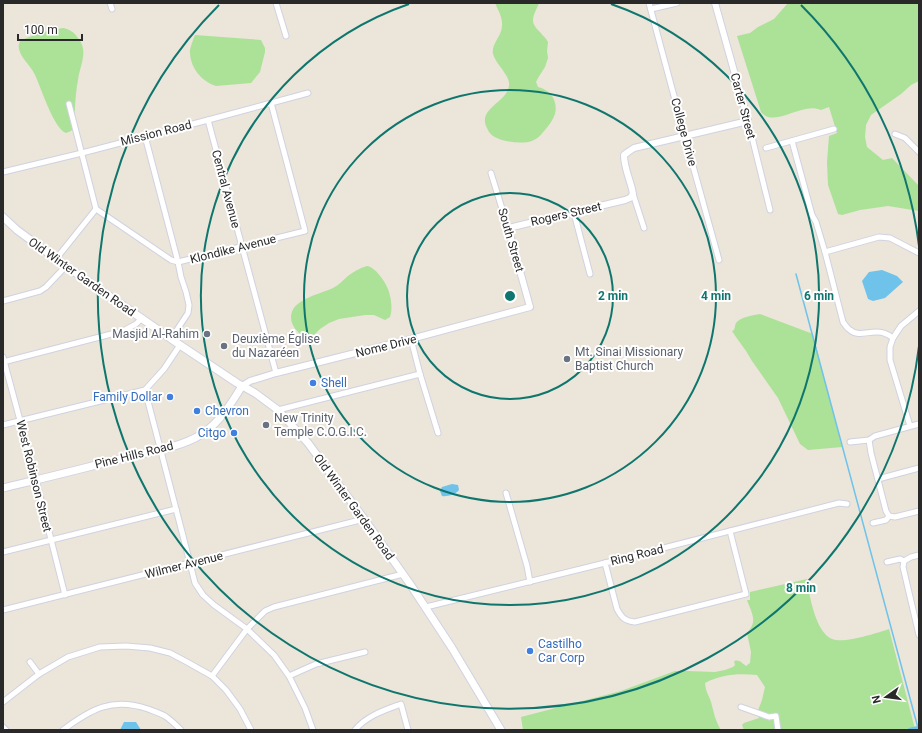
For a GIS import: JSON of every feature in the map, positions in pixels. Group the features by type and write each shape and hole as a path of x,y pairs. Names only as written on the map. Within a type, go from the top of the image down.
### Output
{"main road":[{"name":"Old Winter Garden Road","path":"3,217 17,230 141,319 242,386 255,393 278,410 308,443 403,574 426,607 502,730"},
{"name":"Pine Hills Road","path":"3,488 161,449 190,440 202,434 217,422 229,407 242,386"}],"street":[{"path":"276,3 286,36"},
{"path":"650,6 677,3"},
{"name":"Carter Street","path":"715,3 748,121 770,210"},
{"name":"College Drive","path":"650,6 719,260"},
{"name":"Mission Road","path":"3,172 82,153 308,93"},
{"name":"Klondike Avenue","path":"96,209 171,260 178,262 306,231 271,103"},
{"path":"56,258 96,209 69,104"},
{"name":"Central Avenue","path":"208,120 276,373"},
{"path":"644,228 624,162 624,155 634,148 748,121"},
{"path":"766,148 834,129"},
{"path":"895,134 905,138 919,152"},
{"path":"145,136 189,305 188,313 171,339"},
{"path":"792,141 812,216 816,222 825,252 843,322 850,331 858,334 878,332 886,333 893,338"},
{"name":"South Street","path":"491,173 530,307"},
{"name":"Rogers Street","path":"508,228 624,200 630,198 633,194"},
{"path":"574,213 590,274"},
{"path":"825,252 879,237 890,238 919,253"},
{"path":"3,301 40,291 46,287 66,266"},
{"name":"Nome Drive","path":"242,386 276,373 412,339 530,307"},
{"path":"910,426 890,360 890,347 893,338 901,326 919,311"},
{"path":"3,361 123,331 136,324 141,319"},
{"path":"412,339 420,374 438,433"},
{"path":"3,425 145,390 164,369 180,345"},
{"name":"West Robinson Street","path":"3,361 36,480 65,595"},
{"path":"278,410 420,374"},
{"path":"145,390 195,583 203,595 247,629 274,655 289,676 306,708 313,730"},
{"path":"850,442 869,440 875,436 919,424"},
{"path":"869,440 886,511 889,516"},
{"path":"878,479 919,468"},
{"path":"506,493 527,566 530,582"},
{"name":"Ring Road","path":"426,607 839,503 847,504"},
{"path":"3,552 50,539 176,509"},
{"path":"889,516 895,517 919,511"},
{"path":"873,523 886,520 889,516"},
{"name":"Wilmer Avenue","path":"3,610 364,519"},
{"path":"605,563 617,609 628,621 635,622 746,594 730,531"},
{"path":"887,562 900,559 904,561 919,555"},
{"path":"904,561 903,567 919,635"},
{"path":"212,676 247,629 264,611 274,607 403,574"},
{"path":"3,702 39,674 68,657 100,647 126,646 150,648 170,653 212,676 226,690 240,709 251,730"},
{"path":"289,676 316,664 365,652"},
{"path":"30,662 39,674"},
{"path":"63,730 82,716 101,707 122,703 164,715 181,730"},
{"path":"355,730 367,719 381,711 401,704 408,730"},
{"path":"741,707 769,717 776,716 778,730"},
{"path":"3,727 6,730"}],"green space":[{"path":"495,3 539,3 533,21 536,28 548,42 548,58 545,67 536,82 538,87 543,88 550,93 556,109 553,118 546,128 537,138 530,142 519,143 502,140 492,135 486,126 486,114 504,96 509,86 506,74 493,54 494,47 502,30 501,17"},
{"path":"788,3 919,3 919,81 911,85 871,115 866,125 865,137 867,147 883,160 892,158 919,186 919,211 888,206 860,210 842,215 838,214 828,185 827,162 829,136 837,133 829,107 821,110 814,108 801,110 774,118 767,117 761,112 737,36 750,33 774,19"},
{"path":"63,28 71,31 76,36 83,48 83,58 76,91 74,127 71,131 66,133 61,130 56,123 34,73 20,52 19,46 21,40 47,31"},
{"path":"195,35 261,40 265,48 265,52 260,72 251,83 216,86 205,81 194,67 190,56 191,44"},
{"path":"367,266 373,269 382,278 387,286 391,303 390,317 385,320 374,315 365,315 339,319 320,329 310,339 297,331 293,326 291,315 293,309 298,304 312,296 333,288 352,273"},
{"path":"760,314 813,334 842,447 808,450 800,444 778,398 732,331 734,330 736,323 741,319"},
{"path":"807,579 814,613 826,635 832,639 852,639 889,629 915,729 744,730 742,725 744,723 759,718 757,713 765,687 757,675 744,674 724,676 705,683 717,723 721,730 523,730 521,717 621,691 675,671 715,672 733,667 735,665 734,661 740,662 746,666 750,663 751,652 747,633 753,621 752,613 747,600 750,600 750,592"}],"water":[{"path":"882,270 897,276 903,282 885,298 873,301 868,299 862,281 869,272"},
{"path":"452,484 458,485 459,490 451,495 442,496 440,491 442,487"},
{"path":"124,722 136,722 141,730 120,730"}],"waterway":[{"path":"796,274 918,728"},
{"path":"910,730 919,728"}],"place":[{"name":"Masjid Al-Rahim","path":"207,334"},
{"name":"Deuxième Église du Nazaréen","path":"224,346"},
{"name":"Mt. Sinai Missionary Baptist Church","path":"567,359"},
{"name":"Shell","path":"313,383"},
{"name":"Family Dollar","path":"170,397"},
{"name":"Chevron","path":"197,411"},
{"name":"New Trinity Temple C.O.G.I.C.","path":"266,425"},
{"name":"Citgo","path":"234,433"},
{"name":"Castilho Car Corp","path":"530,651"}]}
